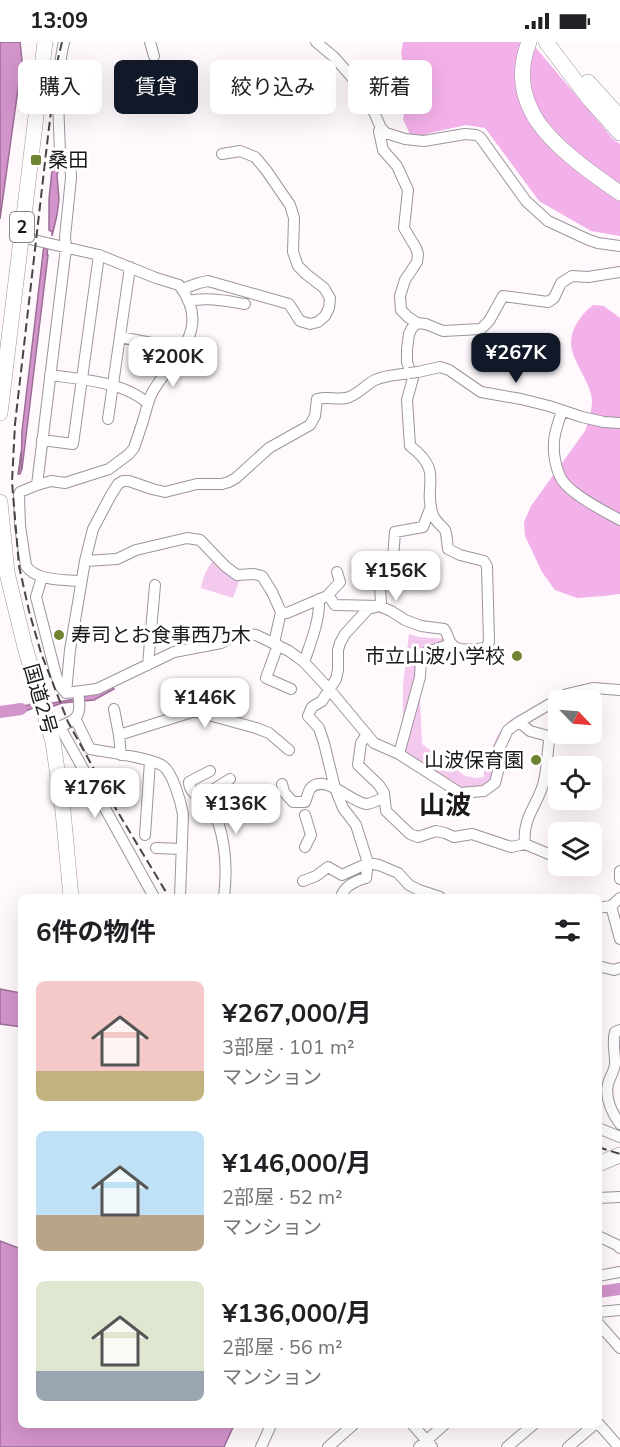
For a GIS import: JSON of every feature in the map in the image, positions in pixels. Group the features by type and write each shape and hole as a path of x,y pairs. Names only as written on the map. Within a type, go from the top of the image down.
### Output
{"highway":[{"name":"2","path":"0,413 45,42"},
{"path":"529,42 522,71 523,89 531,111 557,143 603,182 620,192"},
{"path":"554,44 620,117"},
{"path":"554,44 590,100 620,133"},
{"name":"国道2号","path":"0,502 7,573 41,704 55,729 71,894"},
{"path":"602,1162 620,1155"}],"street":[{"path":"37,485 66,248 71,170 68,161 60,154 57,88 64,42"},
{"path":"150,42 154,56"},
{"path":"316,42 334,57 356,82 386,133 405,139 424,141 465,134 476,135 480,137 525,201 549,221 589,240 620,246"},
{"path":"381,128 379,131 383,150 397,166 408,190 404,228 418,254 417,262 405,280 400,296 401,310 417,323 443,331 481,329 489,321 503,296 548,302 554,298 561,283 572,276 588,277 620,272"},
{"path":"182,289 208,281 289,304 300,321 309,324 318,322 329,308 330,298 324,288 298,266 293,252 294,218 290,205 266,170 255,157 240,152 222,154"},
{"path":"21,237 99,255 179,285 193,314 191,332 183,349 152,392 134,448 129,454 109,469 65,483 51,481 20,492 20,526 26,566 42,577 81,581"},
{"path":"42,440 73,444 99,255"},
{"path":"108,419 130,267"},
{"path":"188,301 200,298 245,304"},
{"path":"323,597 330,598 335,605 379,606 421,626 444,629 447,631 451,644 458,649 486,648 489,642 487,566 484,561 460,555 448,549 446,532 434,517 431,506 431,473 419,453 410,446 407,400 413,378 407,362 407,350 409,334 417,323"},
{"path":"120,337 183,349"},
{"path":"72,693 70,650 85,561 93,530 111,495 118,484 123,481 165,492 197,484 229,482 269,448 310,425 315,416 317,399 350,397 383,377 440,367 449,370 481,392 521,399 604,422 620,423"},
{"path":"50,375 113,386 140,396 148,404"},
{"path":"562,411 554,442 556,464 563,481 594,506 620,520"},
{"path":"379,606 381,603 380,580 385,566 393,559 395,532 423,527 431,506"},
{"path":"426,520 441,527"},
{"path":"85,561 117,559 136,550 187,538 200,540 237,575 262,576 281,612 276,644 266,678 291,688"},
{"path":"281,612 287,613 323,597 340,582 337,572"},
{"path":"42,577 36,597 56,675 60,686 72,693 80,705 75,718 55,729 152,894"},
{"path":"148,665 155,585"},
{"path":"304,662 323,597"},
{"path":"342,894 354,881 366,878 368,863 356,825 343,808 335,788 319,728 308,716 312,707 322,700 336,679 340,643 345,634 368,609 379,606"},
{"path":"72,693 97,689 174,652 221,643 244,633 256,634 289,651 304,662 374,743 399,754 460,793 484,791 495,783 499,767 499,748 508,730 519,722 567,694 593,688 620,690"},
{"path":"399,754 420,677 421,660 424,653 451,644"},
{"path":"114,709 121,755"},
{"path":"119,735 198,712 269,733 289,750"},
{"path":"75,718 90,749 150,761 163,766 169,772 183,814 180,894"},
{"path":"519,722 530,731 548,736 549,742 543,784 528,815 524,833 525,844"},
{"path":"367,734 361,743 358,765 384,793 386,812 410,834 418,837 436,831 454,837 472,834 511,847 525,844 548,854"},
{"path":"145,835 150,761"},
{"path":"210,771 189,782 189,787 213,809 225,855 224,894"},
{"path":"200,798 230,779"},
{"path":"282,784 284,792 293,802 305,802 310,789 319,783 326,784 357,801 368,804 383,798"},
{"path":"305,815 311,835 305,847"},
{"path":"156,848 182,849"},
{"path":"303,881 316,876 328,867 342,875 368,863 398,873 409,885 428,894"},
{"path":"620,871 620,879"},
{"path":"602,907 611,906 620,898"},
{"path":"611,906 620,939"},
{"path":"602,967 614,970 620,968"},
{"path":"620,1030 615,1032 613,1038 616,1064 608,1084 608,1096 613,1113 620,1124"},
{"path":"602,1130 620,1137"},
{"path":"602,1198 619,1198"},
{"path":"602,1238 617,1245 620,1249"},
{"path":"602,1245 620,1249"},
{"path":"602,1275 620,1272"},
{"path":"602,1312 620,1310"},
{"path":"602,1328 620,1348"},
{"path":"261,1447 270,1428"},
{"path":"328,1447 350,1428"},
{"path":"415,1428 426,1445 441,1428"},
{"path":"507,1447 529,1428"},
{"path":"568,1447 590,1428"},
{"path":"602,1428 619,1447"}],"shaded area":[{"path":"0,42 20,42 22,60 18,60 18,89 0,219"},
{"path":"403,42 531,42 613,139 620,144 620,236 591,231 539,201 485,128 466,125 412,139 403,119 404,114 432,114 432,60 402,60"},
{"path":"62,161 57,175 59,199 52,236 49,230 49,199 52,170"},
{"path":"44,245 48,246 48,255 22,469 18,474 21,468 22,431"},
{"path":"593,305 604,306 620,318 620,594 577,598 555,590 542,572 525,536 524,522 531,506 585,431 588,422 592,398 575,359 571,342 577,323"},
{"path":"215,559 239,581 233,598 201,588 206,572"},
{"path":"409,634 446,639 445,643 424,650 403,731 403,685"},
{"path":"111,684 114,689 94,700 62,703 48,708 33,708 5,716 5,709 29,705 33,701 47,704 81,698"},
{"path":"420,696 422,744 465,776 484,777 488,750 492,749 505,725 518,714 506,725 493,779 485,786 462,789 406,752"},
{"path":"0,989 18,992 18,1027 0,1024"},
{"path":"0,1241 18,1248 18,1428 233,1428 224,1447 0,1447"}],"waterway":[{"path":"19,471 21,453"},
{"path":"0,712 21,709"},
{"path":"602,1291 620,1289"}],"railway":[{"path":"62,42 57,63 48,136 15,424 12,482 19,566 41,653 68,722 116,809 167,894"},
{"path":"602,1148 620,1154"}],"place":[{"name":"桑田","path":"36,160"},
{"name":"寿司とお食事西乃木","path":"59,635"},
{"name":"市立山波小学校","path":"517,656"},
{"name":"山波保育園","path":"536,760"}],"district":[{"name":"山波","path":"445,805"}]}
